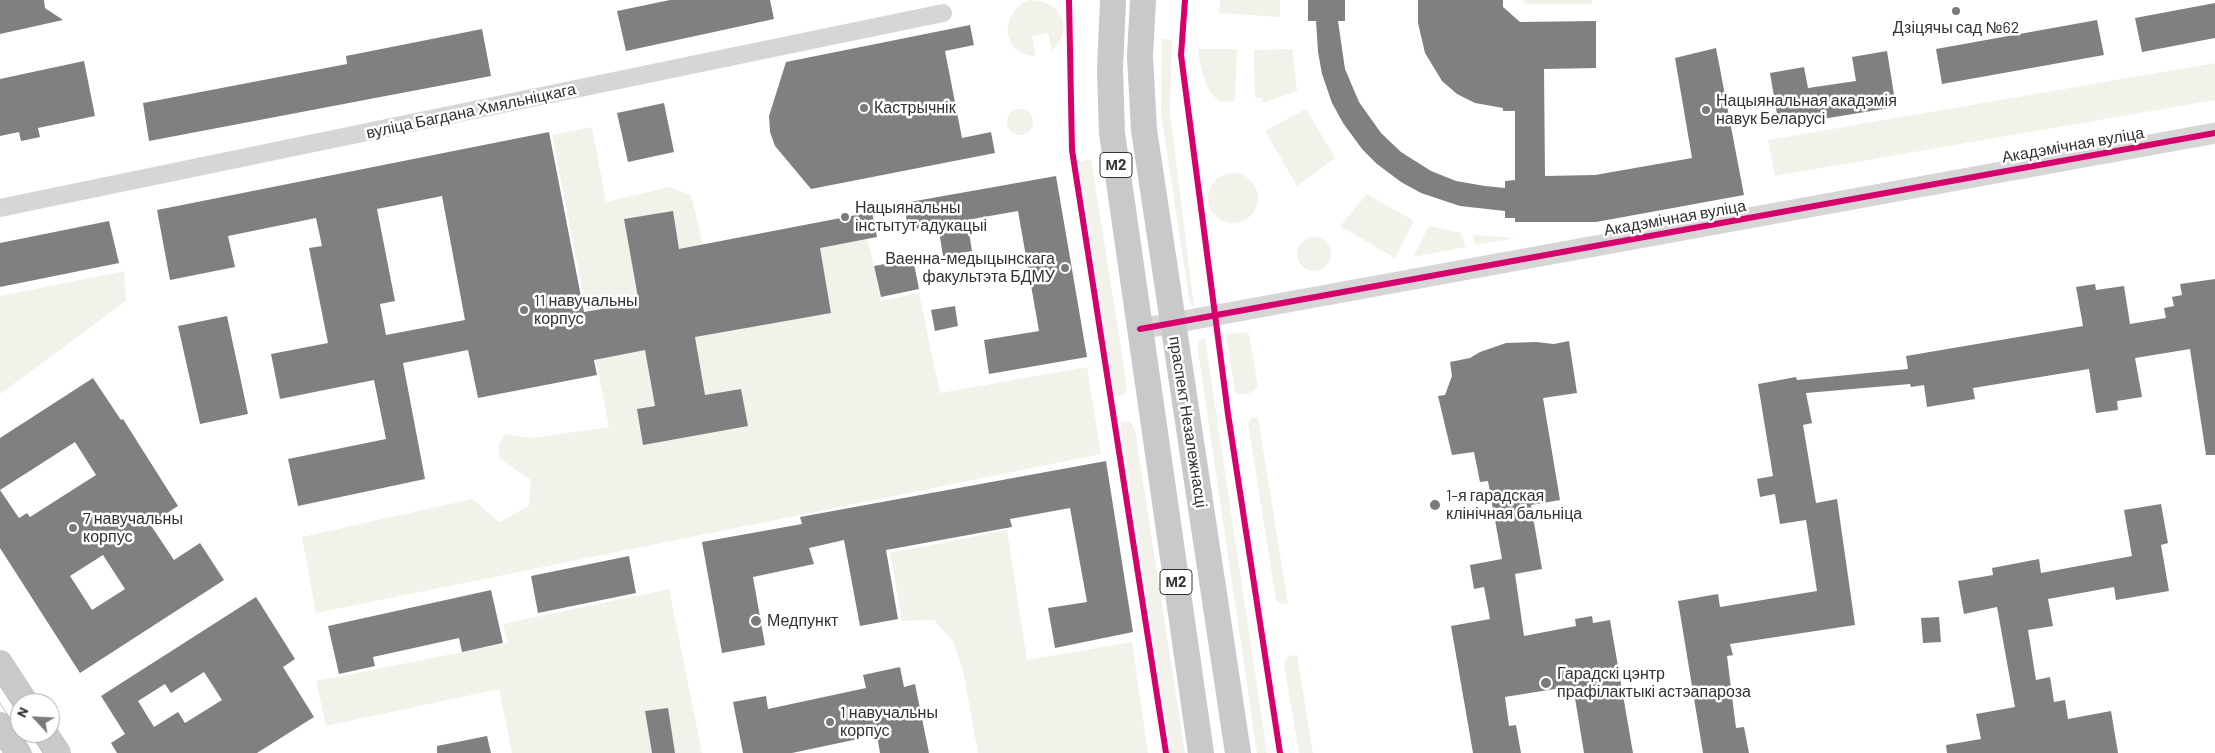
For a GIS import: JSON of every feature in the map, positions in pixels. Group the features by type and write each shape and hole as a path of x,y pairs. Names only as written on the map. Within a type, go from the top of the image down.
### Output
{"main road":[{"name":"праспект Незалежнасці","path":"1114,0 1110,70 1112,133 1201,753"},
{"name":"праспект Незалежнасці","path":"1144,0 1140,56 1144,130 1238,753"},
{"path":"0,663 20,693"},
{"path":"0,725 18,753"}],"street":[{"name":"вуліца Багдана Хмяльніцкага","path":"0,208 942,13"},
{"name":"Акадэмічная вуліца","path":"1140,329 2215,133"}],"shaded area":[{"path":"1028,0 1040,1 1057,10 1063,24 1063,33 1052,51 1048,33 1032,36 1036,56 1024,54 1016,49 1010,42 1008,33 1012,15 1019,6"},
{"path":"1220,0 1280,0 1280,17 1219,13"},
{"path":"1523,0 1592,0 1592,4 1526,4"},
{"path":"1162,39 1172,40 1170,113 1194,306 1191,305 1189,299 1161,112"},
{"path":"1198,49 1237,49 1235,101 1220,102 1214,97 1206,85"},
{"path":"1292,49 1297,91 1263,103 1262,98 1255,98 1254,50"},
{"path":"2215,63 2215,100 1775,176 1768,140"},
{"path":"1020,109 1029,113 1033,122 1029,131 1020,135 1011,131 1007,122 1011,113"},
{"path":"1306,109 1335,158 1297,186 1265,131"},
{"path":"592,127 606,202 669,187 691,195 703,244 868,239 881,301 919,293 940,393 1087,367 1101,454 316,613 302,537 472,499 500,522 529,506 531,480 500,459 498,446 505,434 532,438 609,427 552,135"},
{"path":"1091,159 1126,382 1126,389 1123,395 1115,397 1079,162"},
{"path":"1233,173 1243,175 1251,180 1256,188 1258,198 1256,208 1251,216 1243,221 1233,223 1223,221 1215,216 1210,208 1208,198 1210,188 1215,180 1223,175"},
{"path":"1367,194 1414,221 1395,258 1340,226"},
{"path":"1429,226 1461,233 1466,247 1413,257"},
{"path":"1473,235 1517,238 1475,245"},
{"path":"1314,237 1321,238 1326,242 1330,247 1330,261 1326,266 1321,270 1314,271 1307,270 1302,266 1298,261 1297,254 1298,247 1302,242 1307,238"},
{"path":"124,271 126,301 0,394 0,296"},
{"path":"1244,332 1249,334 1258,386 1250,393 1239,394 1235,392 1226,335"},
{"path":"1205,338 1267,753 1257,753 1197,344 1199,340"},
{"path":"1258,417 1288,604 1281,604 1276,600 1248,423 1251,418"},
{"path":"1130,421 1135,430 1185,753 1171,753 1120,422"},
{"path":"1007,530 1027,660 1132,642 1148,753 978,753 963,671 953,641 934,620 902,621 890,553"},
{"path":"669,589 702,753 512,753 499,689 326,726 316,681 508,643 503,624"},
{"path":"1297,655 1313,753 1299,753 1284,664 1288,656"}],"building":[{"path":"0,0 44,0 45,8 63,20 0,34"},
{"path":"670,0 770,0 774,19 626,51 617,11"},
{"name":"Нацыянальная акадэмія навук Беларусі","path":"1308,0 1345,0 1345,21 1338,21 1345,69 1359,102 1381,133 1401,152 1431,171 1456,181 1485,186 1505,188 1505,181 1515,180 1515,111 1503,111 1503,108 1475,103 1457,94 1442,81 1425,53 1418,23 1418,0 1503,0 1503,7 1520,22 1596,21 1596,68 1544,69 1545,176 1595,175 1692,158 1675,58 1716,48 1744,195 1596,222 1515,222 1515,218 1505,218 1505,211 1460,206 1421,193 1401,182 1377,164 1362,149 1343,123 1332,103 1322,74 1316,21 1308,21"},
{"path":"2215,3 2215,38 2142,52 2135,18"},
{"path":"2097,20 2104,55 1942,84 1936,49"},
{"name":"Кастрычнік","path":"970,25 974,45 945,51 962,138 991,132 995,153 811,189 775,146 770,132 769,116 786,62"},
{"path":"482,29 491,76 149,141 143,103 347,64 346,56"},
{"path":"1887,51 1896,107 1779,126 1770,73 1804,67 1808,88 1856,81 1852,57"},
{"path":"84,61 95,116 38,128 40,137 31,139 21,141 19,132 0,136 0,79"},
{"path":"664,103 674,152 628,162 617,113"},
{"name":"11 навучальны корпус","path":"549,132 584,312 639,303 624,219 673,211 679,249 872,212 877,237 820,248 831,313 695,337 705,395 741,389 748,426 643,445 637,409 655,406 645,350 594,360 597,375 478,398 468,350 403,363 425,479 298,506 288,459 386,439 374,380 280,399 271,354 328,343 309,248 322,246 316,218 228,236 235,267 170,280 157,210","holes":["442,196 465,320 386,335 380,304 395,301 377,209"]},
{"path":"1056,176 1087,357 989,374 984,340 1039,331 1018,211 967,220 972,251 943,256 938,225 908,230 904,203"},
{"path":"109,221 119,263 0,287 0,243"},
{"path":"913,259 919,289 881,297 874,266"},
{"path":"2215,279 2215,455 2206,455 2190,349 2135,358 2142,397 2117,401 2118,410 2096,413 2089,369 1973,388 1975,399 1927,407 1924,385 1911,387 1910,384 1806,393 1812,423 1803,425 1816,503 1837,499 1855,625 1730,644 1733,655 1727,656 1736,728 1744,727 1749,753 1703,753 1678,601 1718,594 1720,607 1817,591 1806,520 1780,524 1775,494 1760,497 1757,479 1773,476 1758,384 1796,377 1797,380 1908,369 1906,356 2083,326 2076,287 2095,284 2096,290 2124,286 2130,324 2166,318 2164,308 2174,306 2172,297 2182,295 2180,284"},
{"path":"955,306 958,326 935,331 931,310"},
{"path":"227,316 248,414 200,424 178,326"},
{"path":"1569,341 1577,393 1543,398 1560,500 1531,505 1542,569 1515,574 1524,636 1576,626 1575,619 1592,616 1593,623 1610,620 1633,753 1584,753 1573,686 1505,697 1509,726 1516,725 1521,753 1473,753 1451,626 1490,619 1484,587 1474,589 1470,565 1502,559 1488,481 1480,482 1474,452 1452,455 1438,396 1445,395 1452,376 1450,362 1470,358 1480,352 1506,343 1536,342 1554,344"},
{"name":"7 навучальны корпус","path":"93,378 121,420 123,419 178,506 150,524 174,560 200,543 224,580 80,673 0,548 0,490 0,438","holes":["75,442 96,475 30,517 27,513 19,518 0,490","103,555 125,589 92,610 70,576"]},
{"path":"1106,461 1133,632 1055,648 1048,608 1087,602 1070,508 1010,519 1012,527 886,550 898,619 860,626 844,540 809,548 814,564 753,577 765,645 722,653 702,542 802,524 800,517"},
{"path":"2161,504 2168,543 2161,545 2169,591 2116,600 2114,587 2048,599 2053,626 2028,630 2036,680 2050,677 2054,702 2065,700 2068,719 2111,711 2118,753 1947,753 1946,745 1981,739 1976,714 2015,707 1997,607 1964,614 1958,581 1993,575 1992,568 2039,559 2041,573 2132,556 2124,510"},
{"path":"629,556 636,593 538,613 531,576"},
{"path":"491,590 503,643 462,652 459,638 373,657 375,666 339,674 328,626"},
{"path":"256,597 295,659 283,667 314,717 257,753 117,753 111,743 125,734 101,696","holes":["204,672 222,700 185,723 178,712 154,727 138,701 165,684 171,693"]},
{"path":"1939,617 1941,642 1923,643 1921,618"},
{"name":"1 навучальны корпус","path":"900,667 904,687 915,684 929,753 880,753 877,735 792,753 743,753 733,702 766,696 768,709 866,688 863,675"},
{"path":"668,708 675,753 652,753 645,711"},
{"path":"487,736 491,753 437,753 437,746"}],"tram line":[{"path":"0,685 10,700"},
{"path":"0,703 32,753"},
{"path":"37,743 43,753"}],"cycle path":[{"path":"1069,0 1072,150 1166,753"},
{"path":"1185,0 1181,55 1228,414 1280,753"},
{"path":"1140,329 2215,133"}],"place":[{"name":"Дзіцячы сад №62","path":"1956,11"},
{"name":"Кастрычнік","path":"864,108"},
{"name":"Нацыянальная акадэмія навук Беларусі","path":"1706,110"},
{"name":"Нацыянальны інстытут адукацыі","path":"845,217"},
{"name":"Ваенна-медыцынскага факультэта БДМУ","path":"1065,268"},
{"name":"11 навучальны корпус","path":"524,310"},
{"name":"1-я гарадская клінічная бальніца","path":"1435,505"},
{"name":"7 навучальны корпус","path":"73,528"},
{"name":"Медпункт","path":"756,621"},
{"name":"Гарадскі цэнтр прафілактыкі астэапароза","path":"1546,683"},
{"name":"1 навучальны корпус","path":"830,722"}]}
